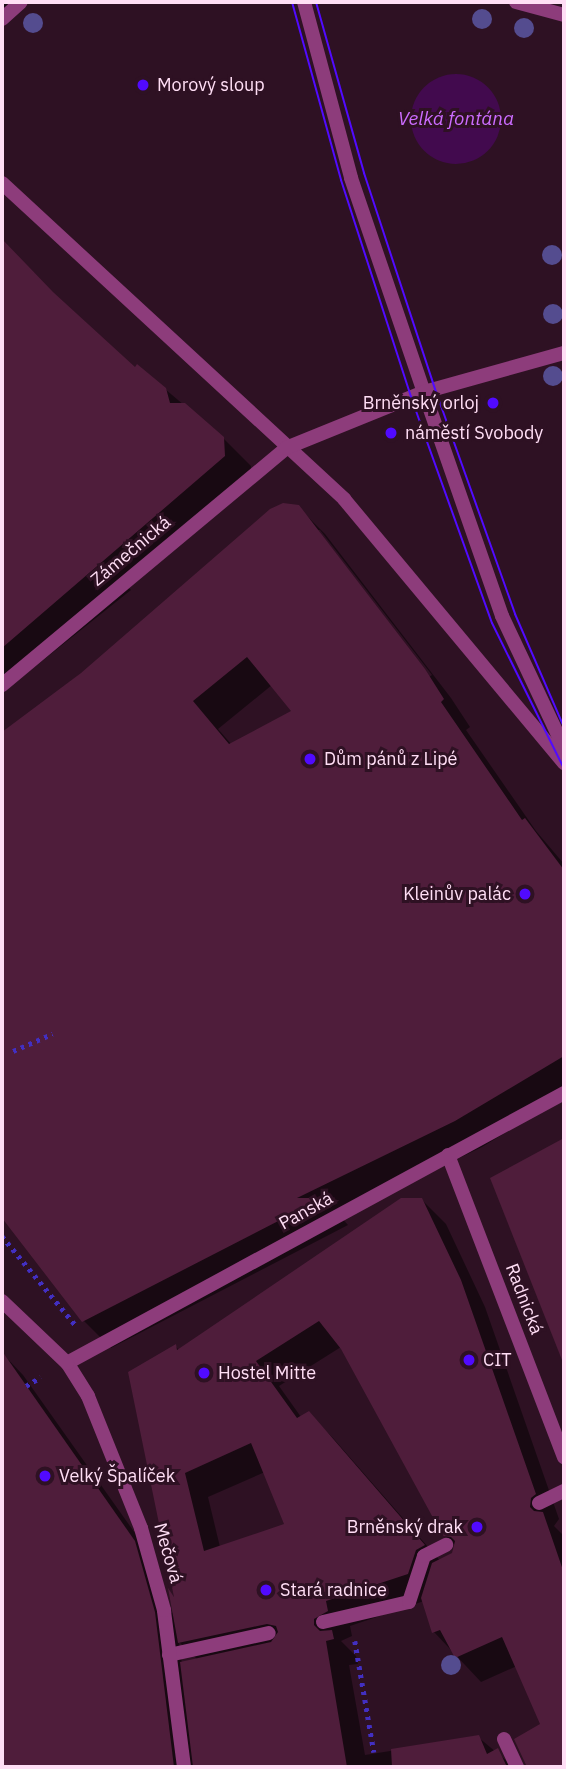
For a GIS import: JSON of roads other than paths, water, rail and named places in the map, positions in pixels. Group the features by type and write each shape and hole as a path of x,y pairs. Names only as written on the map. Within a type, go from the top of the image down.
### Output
{"street":[{"path":"2,19 21,2"},
{"path":"304,2 351,178 502,616 564,748"},
{"path":"516,2 564,15"},
{"path":"2,183 344,499 564,763"},
{"path":"286,448 424,392 564,353"},
{"name":"Zámečnická","path":"2,685 286,448"},
{"name":"Panská","path":"66,1363 564,1093"},
{"name":"Radnická","path":"447,1155 564,1457"},
{"name":"Mečová","path":"2,1301 66,1363 88,1396 141,1528 164,1610 184,1767"},
{"path":"539,1503 564,1491"},
{"path":"323,1622 409,1602 424,1556 446,1545"},
{"path":"169,1655 269,1633"},
{"path":"504,1739 517,1767"}],"water":[{"name":"Velká fontána","path":"456,74 473,78 488,87 497,102 501,119 497,136 488,151 473,160 456,164 439,160 424,151 415,136 411,119 415,102 424,87 439,78"}],"tram line":[{"path":"292,2 341,180 411,397 492,623 564,769"},
{"path":"316,2 364,173 435,389 515,614 564,727"}],"place":[{"name":"Morový sloup","path":"143,85"},
{"name":"Brněnský orloj","path":"493,403"},
{"name":"náměstí Svobody","path":"391,433"},
{"name":"Dům pánů z Lipé","path":"310,759"},
{"name":"Kleinův palác","path":"525,894"},
{"name":"CIT","path":"469,1360"},
{"name":"Hostel Mitte","path":"204,1373"},
{"name":"Velký Špalíček","path":"45,1476"},
{"name":"Brněnský drak","path":"477,1527"},
{"name":"Stará radnice","path":"266,1590"}]}
